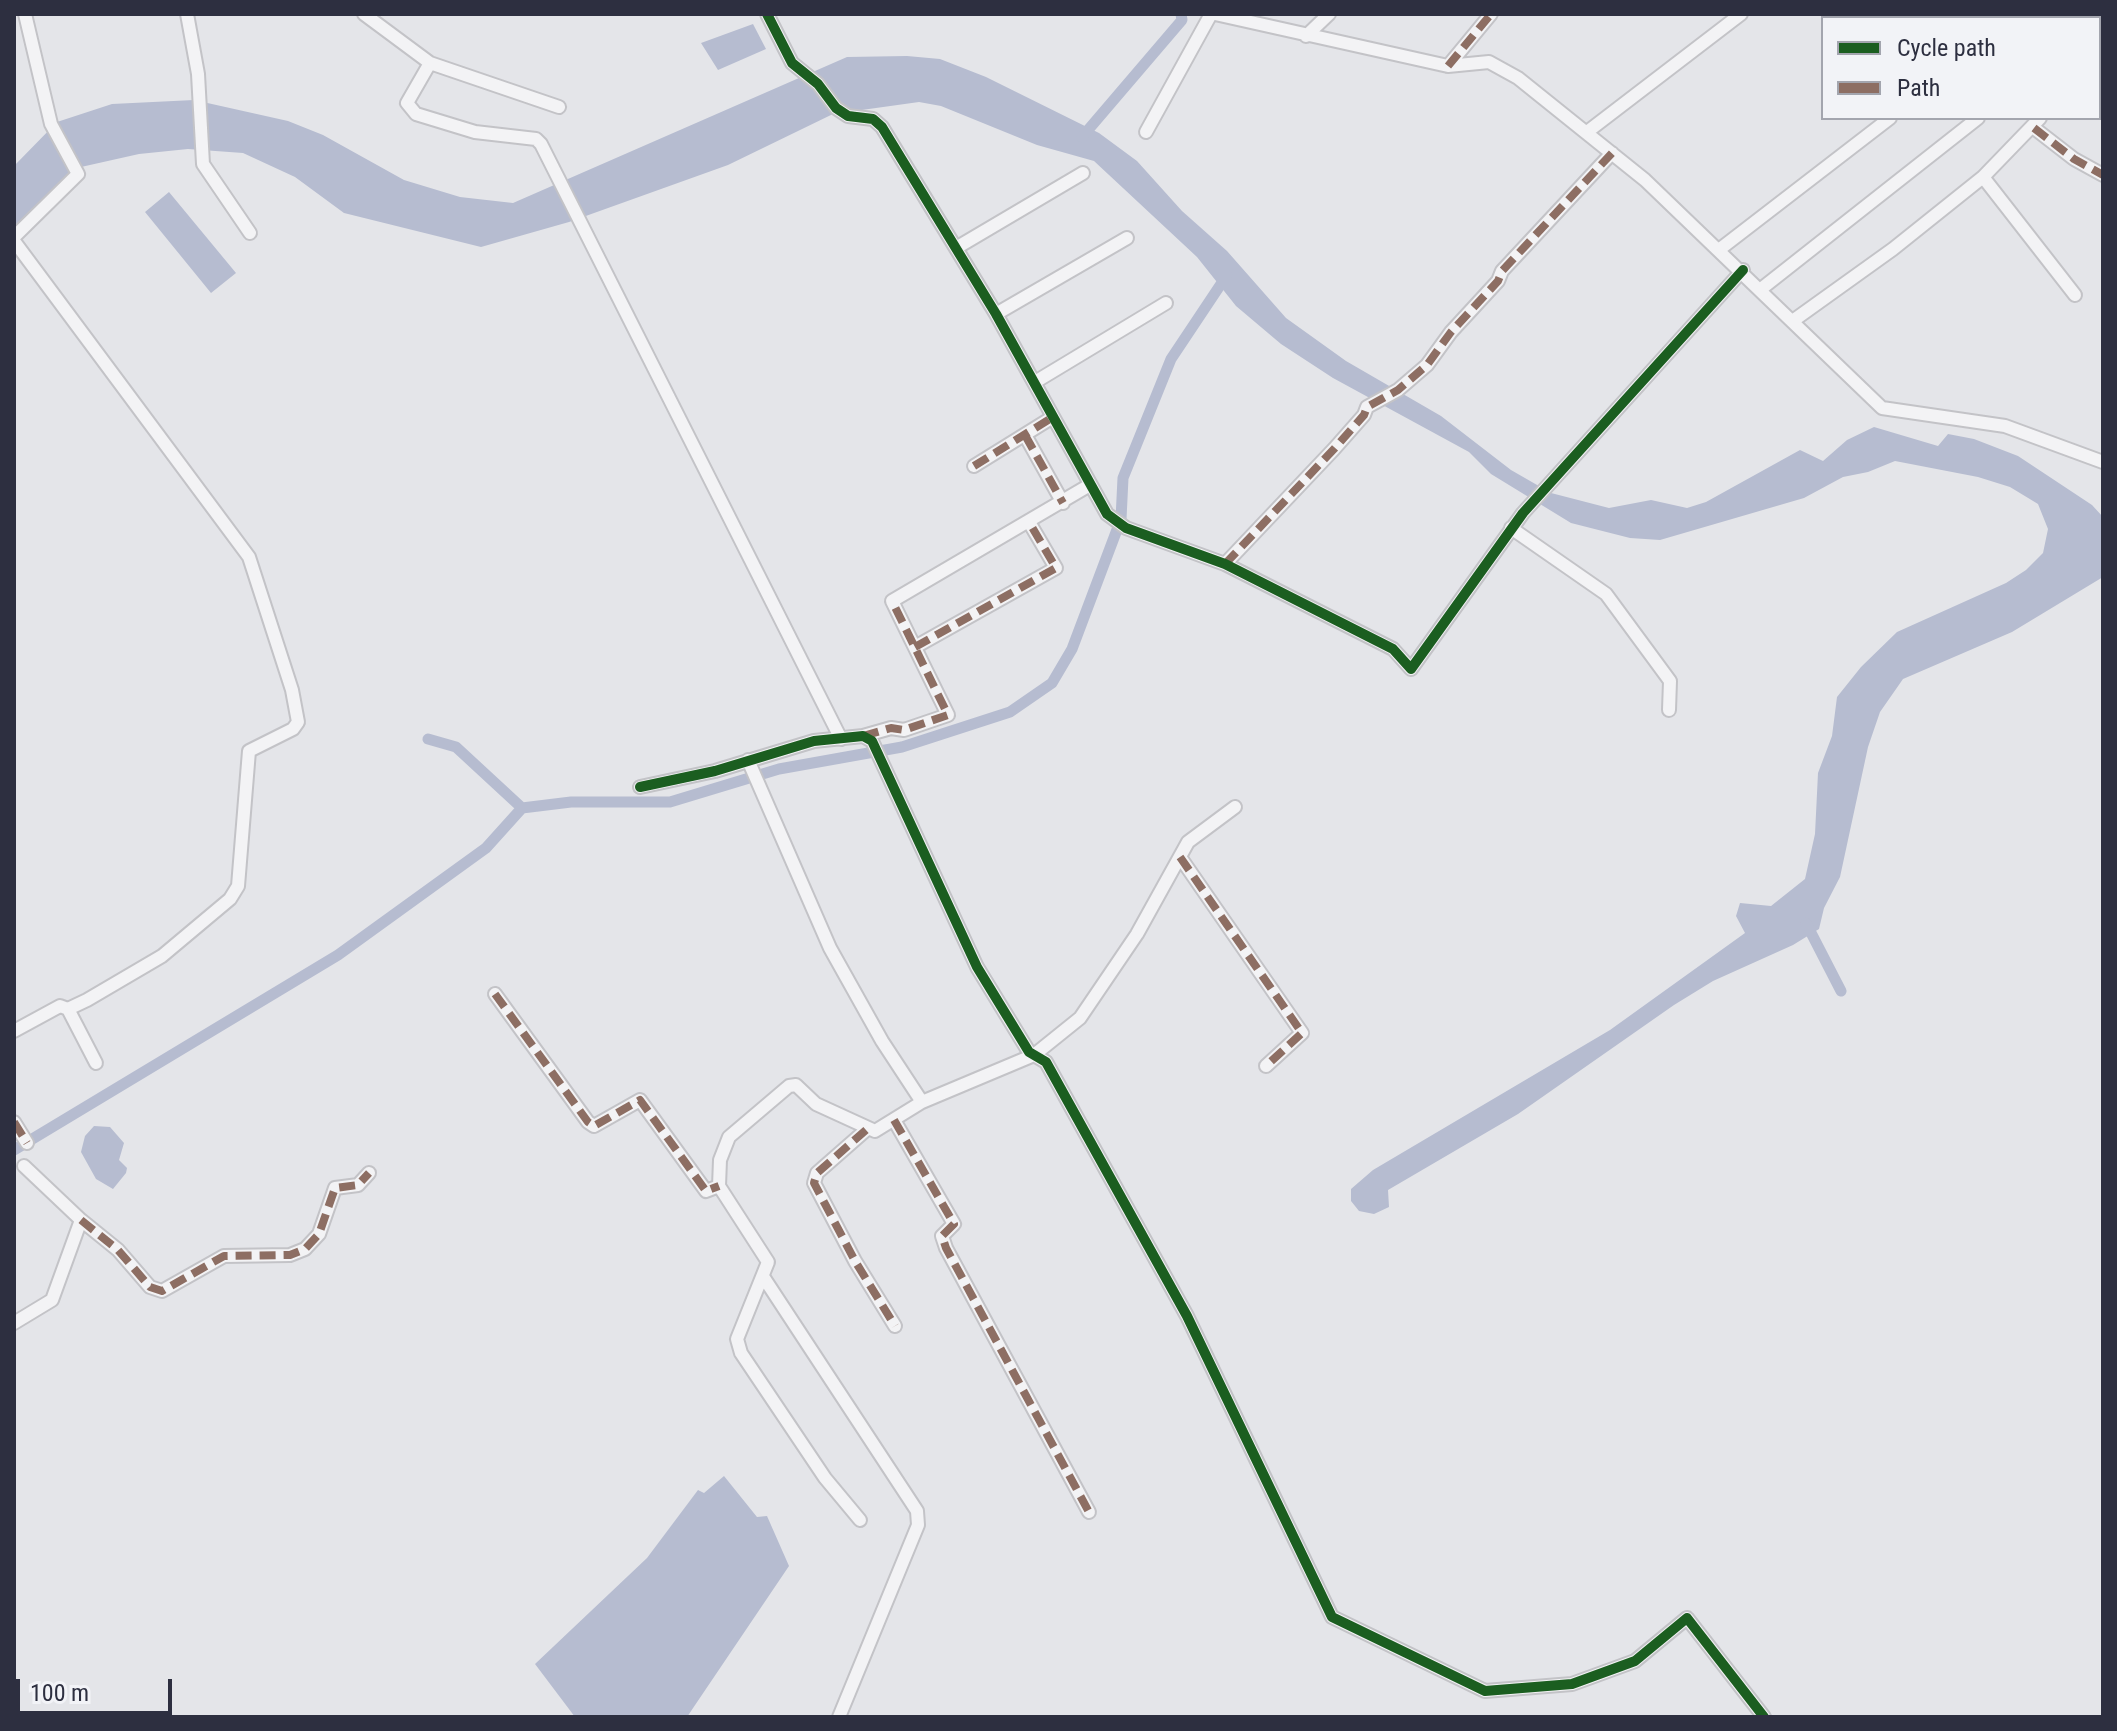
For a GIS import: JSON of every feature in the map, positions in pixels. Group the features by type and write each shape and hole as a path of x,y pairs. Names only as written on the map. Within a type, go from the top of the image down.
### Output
{"street":[{"path":"25,14 51,124 78,174 14,239 249,557 292,690 298,722 293,729 249,751 238,886 230,899 162,956 68,1009"},
{"path":"187,14 200,99 201,155 213,183 250,233"},
{"path":"364,14 430,63 559,107"},
{"path":"767,14 792,63 818,84 842,113 873,119 882,127 996,314 1088,486 1107,514 1126,528 1225,564 1393,649 1411,669 1511,528 1545,486 1743,270"},
{"path":"1146,132 1213,14 1448,66 1489,62 1518,78 1612,153 1743,270 1882,408 2005,426 2103,462"},
{"path":"1306,36 1329,14"},
{"path":"1448,66 1491,14"},
{"path":"1587,132 1741,14"},
{"path":"430,63 407,103 408,109 423,117 475,132 536,139 841,739"},
{"path":"1720,249 1887,120"},
{"path":"1761,289 1975,120"},
{"path":"1794,320 1893,249 1983,177 2037,123 2074,159 2103,175"},
{"path":"1225,564 1334,449 1364,415 1367,407 1398,390 1427,365 1451,332 1498,281 1502,271 1612,153"},
{"path":"956,248 1083,173"},
{"path":"1983,177 2075,295"},
{"path":"996,314 1127,238"},
{"path":"1035,382 1166,303"},
{"path":"974,466 1053,417"},
{"path":"1025,435 1063,503"},
{"path":"640,787 715,771 814,741 867,739 891,728 904,730 948,715 892,601 1088,486"},
{"path":"915,647 1056,568 1029,522"},
{"path":"1511,528 1606,594 1670,681 1669,710"},
{"path":"867,739 883,765 977,967 1034,1055 1046,1062 1187,1316 1332,1617 1485,1691 1572,1684 1584,1680 1635,1661 1687,1618 1764,1717"},
{"path":"748,760 830,948 882,1041 922,1102"},
{"path":"860,1520 825,1478 741,1353 737,1339 768,1262 719,1186 720,1160 729,1137 789,1086 801,1088 816,1104 866,1130 875,1131 922,1102 1034,1055 1080,1018 1137,934 1188,842 1235,807"},
{"path":"1180,857 1302,1033 1266,1066"},
{"path":"495,994 588,1122 594,1126 640,1100 706,1191 719,1186"},
{"path":"14,1031 60,1006 68,1009 96,1063"},
{"path":"894,1120 954,1224 942,1236 946,1248 1089,1512"},
{"path":"14,1122 27,1143"},
{"path":"866,1130 817,1173 814,1183 895,1326"},
{"path":"24,1166 118,1250 150,1287 162,1291 224,1256 290,1255 305,1249 319,1234 335,1188 358,1185 369,1173"},
{"path":"14,1323 52,1300 81,1220"},
{"path":"764,1278 917,1511 918,1525 839,1717"}],"water":[{"path":"753,24 766,49 718,70 701,43"},
{"path":"847,57 940,59 986,77 1099,133 1137,161 1182,211 1227,251 1286,318 1346,361 1441,416 1511,470 1551,493 1609,508 1651,500 1687,508 1706,502 1800,450 1823,461 1847,440 1874,427 1938,446 1948,434 1974,439 2018,456 2092,505 2103,517 2103,577 2012,632 1903,679 1880,712 1868,747 1840,877 1824,908 1819,929 1793,945 1713,981 1674,1005 1518,1114 1388,1190 1389,1207 1374,1214 1359,1211 1351,1201 1351,1189 1373,1170 1610,1030 1745,933 1736,916 1740,903 1771,906 1805,879 1815,834 1818,773 1832,736 1837,697 1861,667 1897,632 2006,583 2026,570 2043,553 2048,529 2038,504 2010,487 1978,477 1895,461 1868,472 1843,477 1804,498 1660,540 1630,538 1571,523 1491,474 1469,452 1333,378 1281,344 1236,306 1197,257 1094,161 1037,145 941,106 919,102 833,114 728,165 569,222 481,247 344,213 295,177 243,153 188,149 139,154 81,167 14,233 14,166 57,122 112,104 194,100 288,121 323,135 404,180 460,197 513,203"},
{"path":"169,192 236,273 211,293 145,212"},
{"path":"94,1126 110,1127 124,1143 119,1160 127,1168 126,1173 113,1189 96,1179 81,1152 85,1136"},
{"path":"724,1476 757,1517 767,1516 789,1566 687,1717 575,1717 535,1664 647,1558 698,1490 704,1493"}],"waterway":[{"path":"1082,137 1182,20 1181,14"},
{"path":"14,1150 338,955 486,848 522,808 571,802 670,802 779,769 902,747 1010,712 1052,683 1072,649 1121,519 1123,478 1171,359 1227,275"},
{"path":"428,739 456,747 522,808"},
{"path":"1806,923 1841,991"}],"marked path":[{"path":"1448,66 1491,14"},
{"path":"2034,128 2074,159 2103,175"},
{"path":"1225,564 1334,449 1364,415 1367,407 1398,390 1427,365 1451,332 1498,281 1502,271 1612,153"},
{"path":"974,466 1053,417"},
{"path":"1025,435 1063,503"},
{"path":"915,647 1056,568 1029,522"},
{"path":"863,736 891,728 904,730 948,715 892,601"},
{"path":"1180,857 1302,1033 1266,1066"},
{"path":"495,994 588,1122 594,1126 640,1100 706,1191 719,1186"},
{"path":"894,1120 954,1224 942,1236 946,1248 1089,1512"},
{"path":"14,1122 27,1143"},
{"path":"866,1130 817,1173 814,1183 855,1261 895,1326"},
{"path":"81,1220 118,1250 150,1287 162,1291 224,1256 290,1255 305,1249 319,1234 335,1188 358,1185 369,1173"}],"cycle path":[{"path":"767,14 792,63 818,84 836,108 848,116 873,119 882,127 996,314 1107,514 1126,528 1225,564 1393,649 1411,669 1523,513 1743,270"},
{"path":"640,787 715,771 814,741 863,736 872,741 977,967 1029,1052 1046,1062 1187,1316 1332,1617 1485,1691 1572,1684 1635,1661 1687,1618 1764,1717"}]}
